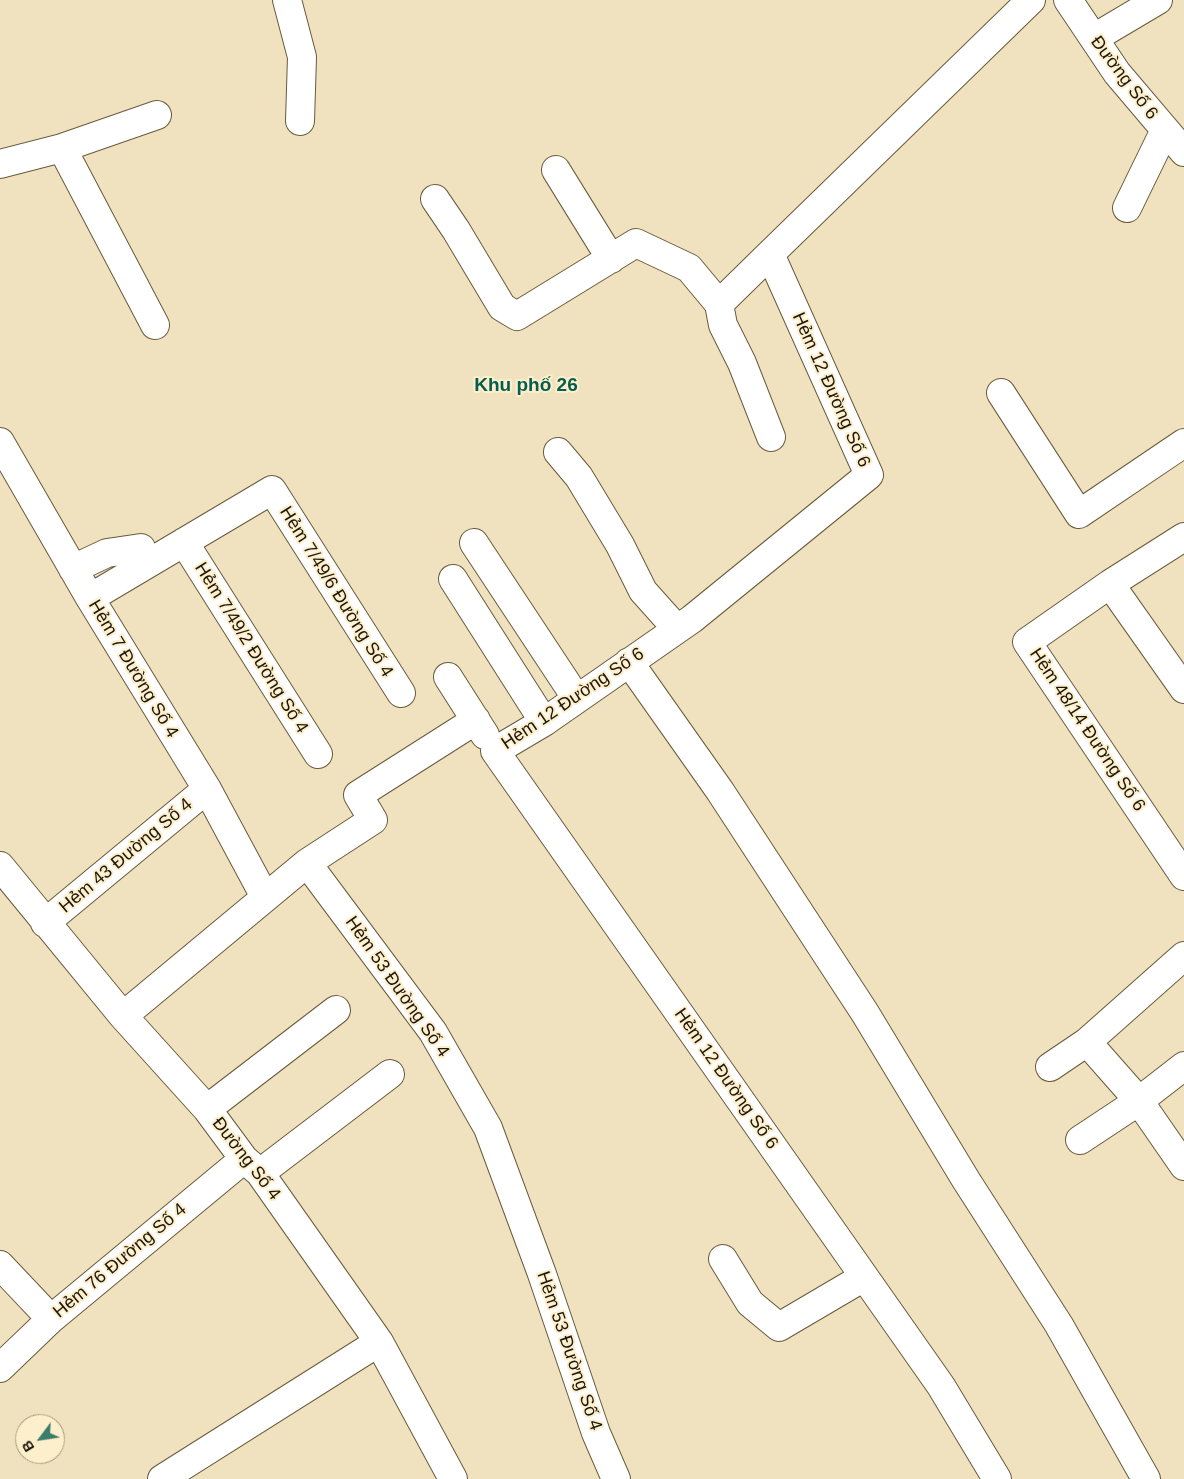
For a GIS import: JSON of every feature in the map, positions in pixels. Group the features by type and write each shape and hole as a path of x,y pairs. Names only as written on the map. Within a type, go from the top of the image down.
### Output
{"street":[{"path":"287,0 302,57 300,121"},
{"path":"719,304 1031,0"},
{"name":"Đường Số 6","path":"1068,0 1117,73 1184,152"},
{"path":"1094,38 1158,0"},
{"path":"0,164 62,148 157,115"},
{"path":"1127,208 1165,130"},
{"path":"62,148 155,326"},
{"path":"556,170 611,260"},
{"path":"435,199 456,230 502,308 517,316 636,243 689,268 719,304 723,325 742,363 771,437"},
{"name":"Hẻm 12 Đường Số 6","path":"770,254 869,475 677,629 544,722 495,751 941,1386 996,1479"},
{"path":"1001,393 1080,514 1181,451"},
{"name":"Hẻm 7 Đường Số 4","path":"0,442 90,598 207,789 265,897"},
{"path":"558,452 579,477 620,545 643,591 677,629"},
{"name":"Hẻm 7/49/6 Đường Số 4","path":"184,542 272,490 401,693"},
{"name":"Hẻm 48/14 Đường Số 6","path":"1184,537 1110,584 1027,642 1184,876"},
{"path":"90,598 184,542"},
{"name":"Hẻm 7/49/2 Đường Số 4","path":"184,542 318,754"},
{"path":"474,543 577,699"},
{"path":"74,569 107,553 141,548"},
{"path":"453,578 544,722"},
{"path":"1110,584 1184,689"},
{"path":"629,662 720,791 865,1012 966,1180 1064,1334 1146,1479"},
{"path":"448,677 495,751"},
{"path":"123,1016 307,864 373,820 358,795 476,720"},
{"name":"Hẻm 43 Đường Số 4","path":"45,923 207,789"},
{"name":"Hẻm 53 Đường Số 4","path":"307,864 433,1032 488,1128 542,1274 596,1433 616,1479"},
{"name":"Đường Số 4","path":"0,866 123,1016 207,1109 252,1166 379,1342 454,1479"},
{"path":"1050,1067 1087,1042 1184,956"},
{"path":"207,1109 336,1010"},
{"path":"1087,1042 1139,1100 1184,1166"},
{"path":"1080,1140 1139,1100 1184,1066"},
{"name":"Hẻm 76 Đường Số 4","path":"0,1368 51,1319 252,1166 390,1074"},
{"path":"723,1259 750,1303 779,1326 864,1277"},
{"path":"0,1265 51,1319"},
{"path":"162,1479 379,1342"}],"district":[{"name":"Khu phố 26","path":"526,386"}]}
